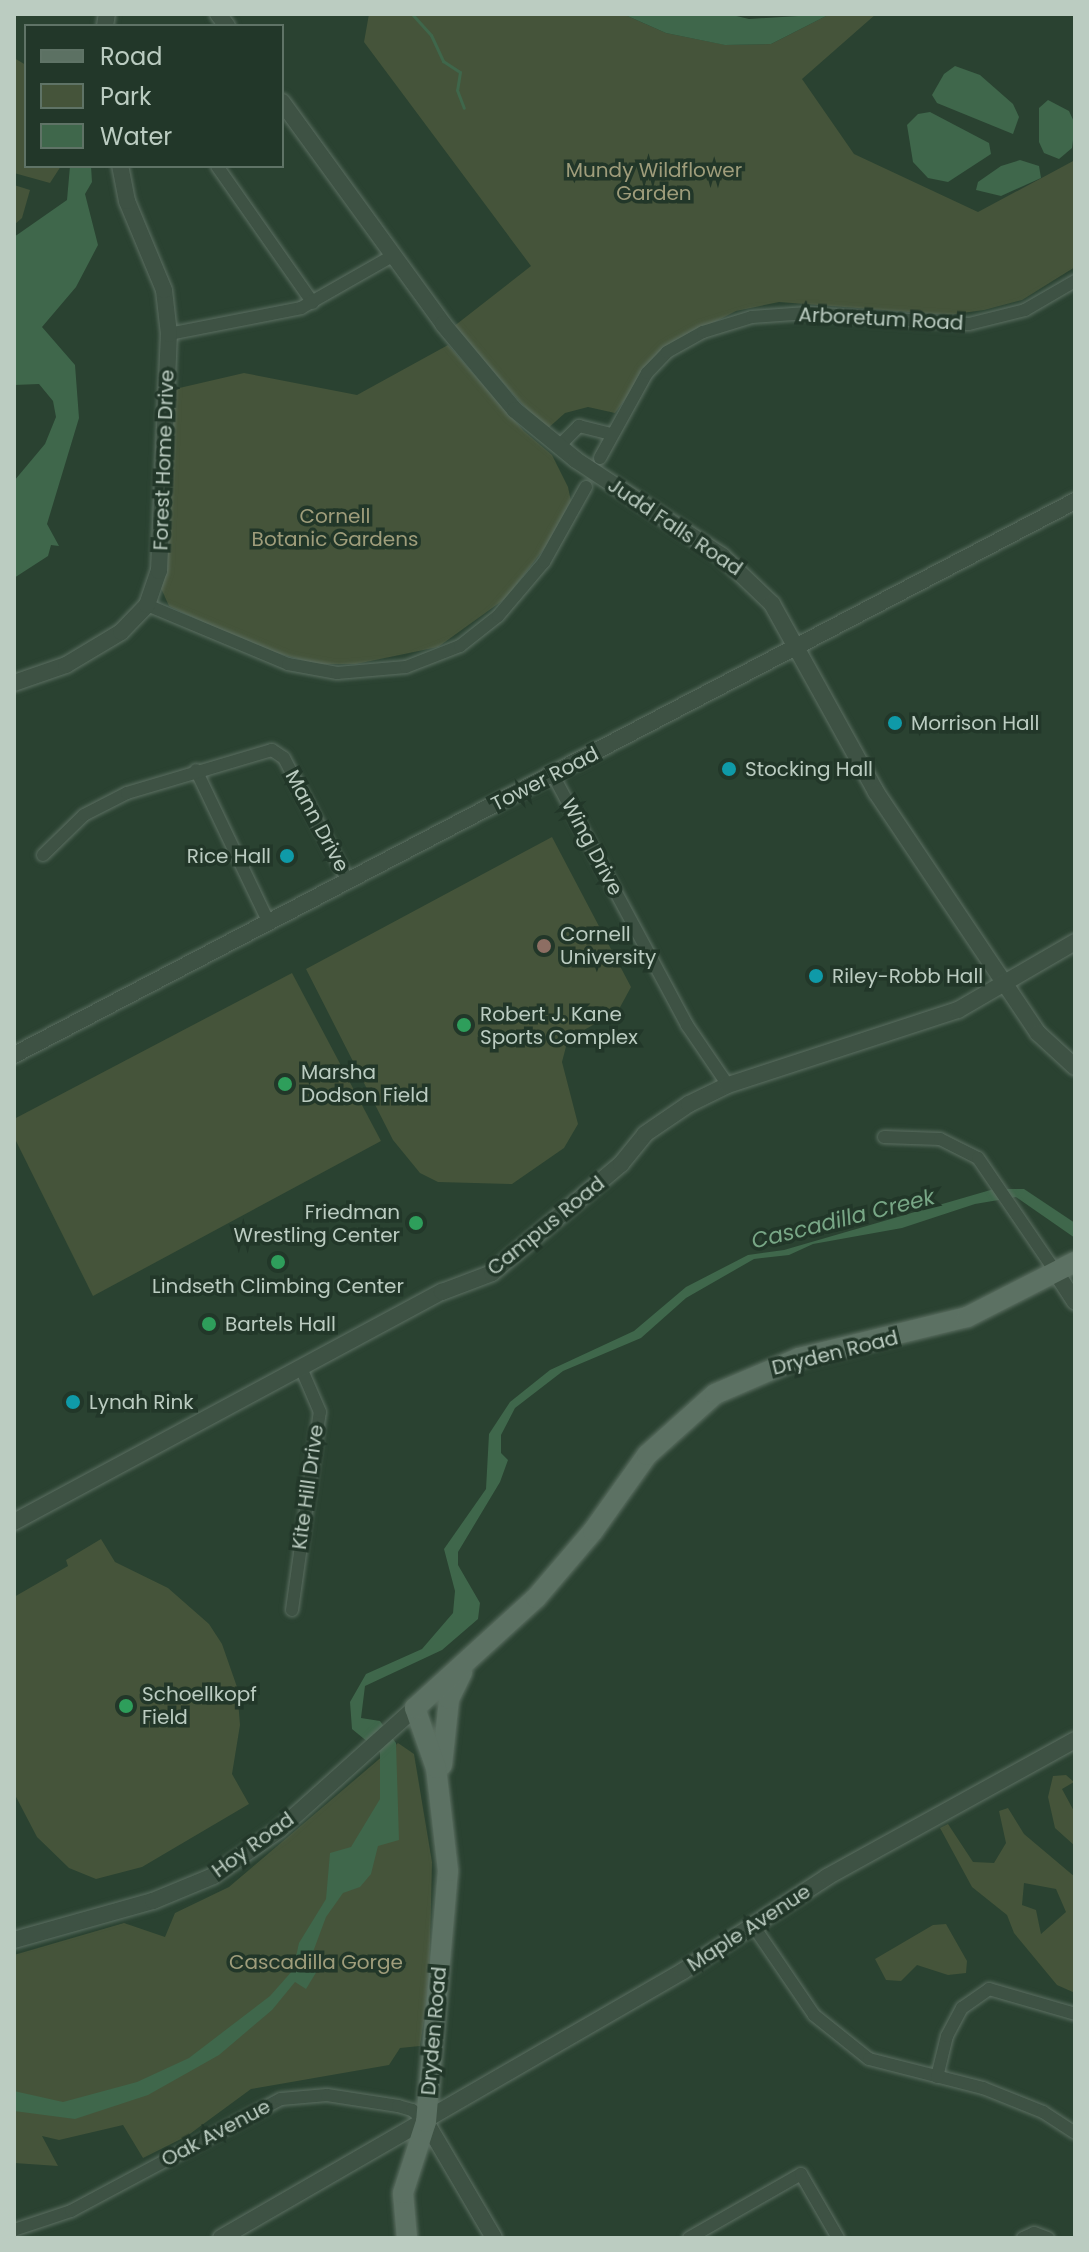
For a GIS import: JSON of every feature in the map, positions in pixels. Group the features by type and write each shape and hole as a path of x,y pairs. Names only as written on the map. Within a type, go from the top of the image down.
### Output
{"main road":[{"name":"Dryden Road","path":"442,1800 415,1708 465,1665 558,1574 647,1455 715,1394 769,1367 967,1317 1057,1274 1075,1262"},
{"name":"Dryden Road","path":"426,2122 448,1871 442,1800 445,1724 465,1665"},
{"path":"407,2238 403,2193 426,2122"}],"street":[{"name":"Judd Falls Road","path":"284,105 489,382 558,447 738,568 772,604 799,646 857,761 1049,1046 1075,1067"},
{"name":"Forest Home Drive","path":"120,168 127,201 154,257 169,334 163,542 147,605"},
{"path":"218,168 313,303"},
{"path":"169,334 279,316 313,303 394,255"},
{"name":"Arboretum Road","path":"600,458 638,384 657,362 680,344 727,324 807,313 969,324 1025,310 1075,281"},
{"path":"558,447 579,426 612,434"},
{"path":"14,683 103,646 147,605 288,664 337,673 406,667 460,646 498,616 544,562 586,487"},
{"name":"Tower Road","path":"14,1055 1075,501"},
{"name":"Mann Drive","path":"43,855 84,815 151,783 272,750 284,758 348,881"},
{"path":"196,770 269,923"},
{"name":"Wing Drive","path":"553,775 687,1025 728,1085"},
{"name":"Campus Road","path":"14,1522 446,1290 495,1271 621,1164 650,1129 728,1085 924,1023 1005,983 1075,942"},
{"path":"884,1137 956,1144 978,1158 996,1180 1075,1302"},
{"name":"Kite Hill Drive","path":"292,1610 320,1412 301,1368"},
{"name":"Hoy Road","path":"14,1940 153,1901 213,1876 271,1837 415,1708"},
{"name":"Maple Avenue","path":"426,2122 683,1971 752,1924 1075,1740"},
{"path":"752,1924 814,2015 848,2045 893,2069 937,2077 1017,2100 1075,2133"},
{"path":"937,2077 947,2036 962,2008 989,1989 1075,2014"},
{"name":"Oak Avenue","path":"14,2230 43,2224 281,2099 327,2095 398,2106 412,2110 426,2122"},
{"path":"426,2122 494,2238"},
{"name":"Dryden Road","path":"222,2238 426,2122"},
{"path":"689,2238 801,2174 838,2238"},
{"path":"43,2224 51,2238"},
{"path":"1023,2238 1034,2233 1048,2238"}],"green space":[{"name":"Mundy Wildflower Garden","path":"369,14 623,14 666,33 726,45 771,44 830,14 876,14 802,79 854,154 978,212 1075,160 1075,267 1022,300 948,315 779,302 736,311 662,349 615,413 588,407 565,413 546,430 453,327 531,266 364,42"},
{"path":"14,58 24,64 24,168 60,168 50,183 14,173"},
{"path":"14,185 30,190 22,218 14,225"},
{"name":"Cornell Botanic Gardens","path":"448,345 524,431 552,455 568,487 571,501 546,546 506,598 438,647 356,664 316,664 256,647 169,606 160,586 168,553 175,389 244,373 357,395"},
{"name":"Robert J. Kane Sports Complex","path":"552,837 631,987 618,1011 568,1039 562,1062 578,1124 564,1148 512,1184 438,1182 420,1173 393,1140 306,969"},
{"path":"292,973 381,1141 93,1296 14,1137 14,1119"},
{"name":"Schoellkopf Field","path":"101,1539 115,1562 168,1588 209,1624 222,1644 237,1687 240,1725 232,1774 249,1804 142,1867 96,1879 69,1868 37,1837 14,1793 14,1597 68,1566 66,1560"},
{"name":"Cascadilla Gorge","path":"398,1743 414,1754 432,1862 429,1988 420,2046 400,2048 389,2065 251,2089 187,2136 143,2158 123,2125 59,2140 42,2136 58,2166 14,2163 14,1955 124,1923 165,1937 175,1913 229,1887"},
{"path":"1066,1775 1074,1782 1062,1789 1075,1813 1075,1846 1055,1828 1048,1797 1053,1776"},
{"path":"1008,1808 1024,1834 1075,1877 1075,1993 1057,1985 1014,1933 1007,1915 972,1887 940,1828 948,1824 973,1862 994,1863 1006,1843 999,1811","holes":["1024,1883 1056,1889 1066,1912 1041,1934 1036,1910 1022,1905"]},
{"path":"946,1924 967,1961 966,1973 948,1975 917,1965 901,1981 886,1980 875,1959 933,1925"}],"water":[{"path":"623,14 728,14 749,19 830,14 771,44 725,45 666,33"},
{"path":"955,66 980,75 1013,104 1019,117 1013,134 937,103 932,95 944,74"},
{"path":"1048,100 1069,111 1075,124 1072,148 1059,159 1044,153 1039,142 1039,108"},
{"path":"930,112 989,143 991,154 948,182 928,178 913,162 907,125 918,114"},
{"path":"1020,160 1039,166 1041,178 1001,196 976,190 978,182 1001,166"},
{"path":"70,168 91,168 92,182 85,194 98,245 76,287 42,327 75,365 79,418 47,524 59,546 51,545 48,556 14,578 14,481 45,444 56,417 53,401 39,384 14,385 14,237 67,200"},
{"path":"994,1189 1024,1189 1075,1223 1075,1238 1016,1197 975,1204 902,1228 813,1244 789,1255 754,1259 686,1298 641,1338 563,1371 515,1408 501,1435 501,1453 508,1460 500,1482 458,1552 458,1565 480,1603 478,1619 442,1650 365,1686 361,1718 380,1721 396,1743 399,1840 378,1846 371,1874 360,1887 343,1893 326,1917 313,1952 317,1971 306,1989 295,1982 272,2010 219,2055 148,2095 75,2119 14,2111 14,2091 63,2102 137,2082 189,2058 270,1996 293,1970 299,1943 326,1899 330,1853 351,1847 380,1799 380,1752 352,1729 350,1702 366,1674 422,1649 453,1613 455,1591 444,1549 486,1489 489,1434 510,1402 550,1370 634,1331 686,1287 748,1255 784,1250"}],"waterway":[{"path":"412,14 431,35 443,61 460,72 457,90 464,108"}],"place":[{"name":"Morrison Hall","path":"895,723"},
{"name":"Stocking Hall","path":"729,769"},
{"name":"Rice Hall","path":"287,856"},
{"name":"Cornell University","path":"544,946"},
{"name":"Riley-Robb Hall","path":"816,976"},
{"name":"Robert J. Kane Sports Complex","path":"464,1025"},
{"name":"Marsha Dodson Field","path":"285,1084"},
{"name":"Friedman Wrestling Center","path":"416,1223"},
{"name":"Lindseth Climbing Center","path":"278,1262"},
{"name":"Bartels Hall","path":"209,1324"},
{"name":"Lynah Rink","path":"73,1402"},
{"name":"Schoellkopf Field","path":"126,1706"}],"water label":[{"name":"Cascadilla Creek","path":"843,1219"}]}
